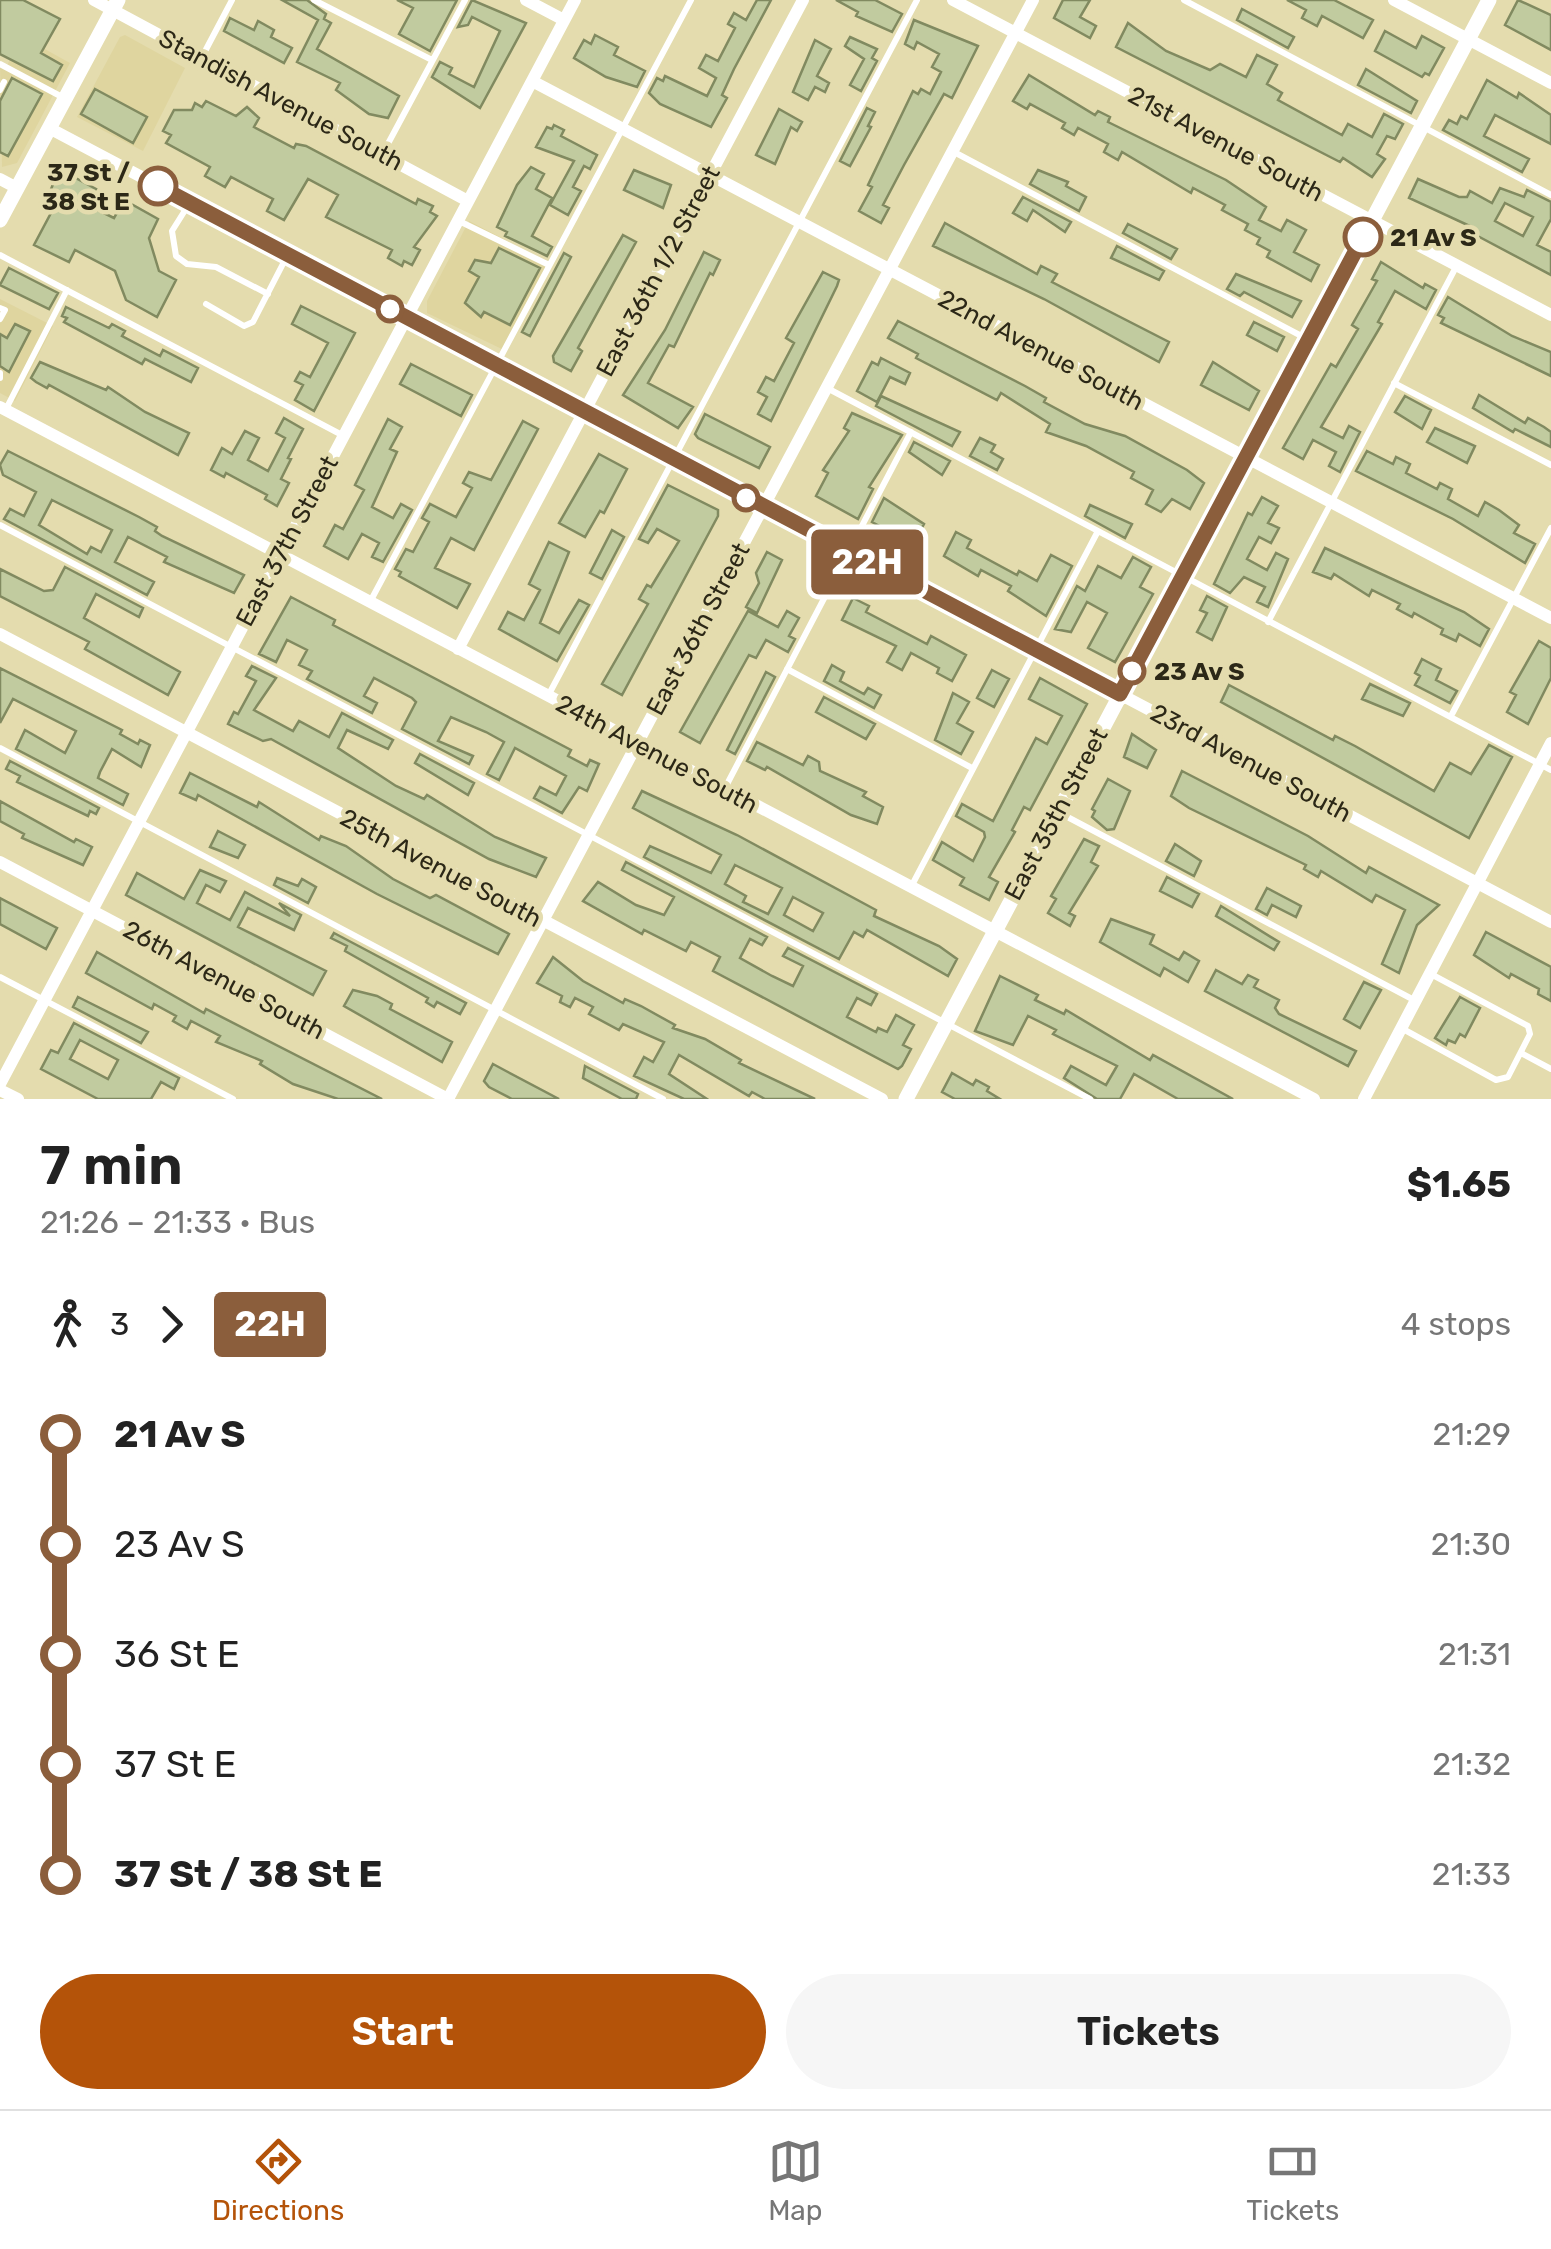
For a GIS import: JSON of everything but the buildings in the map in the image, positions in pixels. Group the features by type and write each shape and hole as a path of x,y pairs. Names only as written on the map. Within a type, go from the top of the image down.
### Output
{"street":[{"name":"Standish Avenue South","path":"94,0 115,5 202,58 468,201"},
{"path":"526,0 564,20"},
{"name":"East 37th Street","path":"0,1087 575,0"},
{"name":"East 36th 1/2 Street","path":"458,649 804,0"},
{"name":"21st Avenue South","path":"953,0 1551,315"},
{"name":"East 36th Street","path":"448,1099 1033,0"},
{"path":"1394,0 1551,83"},
{"name":"East 35th Street","path":"906,1099 1489,0"},
{"path":"0,220 115,5"},
{"name":"22nd Avenue South","path":"532,81 1551,618"},
{"name":"23rd Avenue South","path":"49,128 1551,922"},
{"path":"0,179 17,188"},
{"name":"24th Avenue South","path":"3,408 1314,1099"},
{"name":"25th Avenue South","path":"0,634 882,1099"},
{"path":"1364,1099 1477,883 1546,767 1551,744"},
{"name":"26th Avenue South","path":"0,862 448,1099"},
{"path":"0,1087 18,1099"}],"lane":[{"path":"202,58 232,0"},
{"path":"314,0 432,60"},
{"path":"382,154 465,0"},
{"path":"370,603 691,0"},
{"path":"548,696 917,0"},
{"path":"1184,0 1551,194"},
{"path":"0,64 65,98"},
{"path":"952,151 1308,340"},
{"path":"189,202 172,231 176,256 187,264 216,267 268,294"},
{"path":"457,220 549,265"},
{"path":"0,255 343,436"},
{"path":"206,304 244,326 253,322 288,255"},
{"path":"1268,622 1456,267"},
{"path":"3,408 67,290"},
{"path":"0,308 5,310 0,319"},
{"path":"1394,383 1551,465"},
{"path":"826,387 1546,767"},
{"path":"724,789 911,432"},
{"path":"0,525 1090,1099"},
{"path":"1451,716 1551,528"},
{"path":"910,888 1098,530"},
{"path":"787,669 972,768"},
{"path":"0,748 663,1099"},
{"path":"1057,812 1415,1000"},
{"path":"1402,1029 1496,1080 1508,1077 1521,1053 1530,1034 1528,1026 1429,973"},
{"path":"0,977 233,1099"},
{"path":"1521,1053 1551,1070"}],"shaded area":[{"path":"125,35 185,68 143,151 77,117 120,37"},
{"path":"23,37 70,63 17,163 2,167 0,62 7,65"},
{"path":"469,221 552,264 506,351 427,313 427,301"},
{"path":"0,299 53,326 15,401 0,393"}],"bus line":[{"name":"22H","path":"158,186 1120,694 1363,237"}],"place":[{"name":"37 St / 38 St E","path":"158,186"},
{"name":"21 Av S","path":"1363,237"},
{"name":"23 Av S","path":"1132,671"}]}
